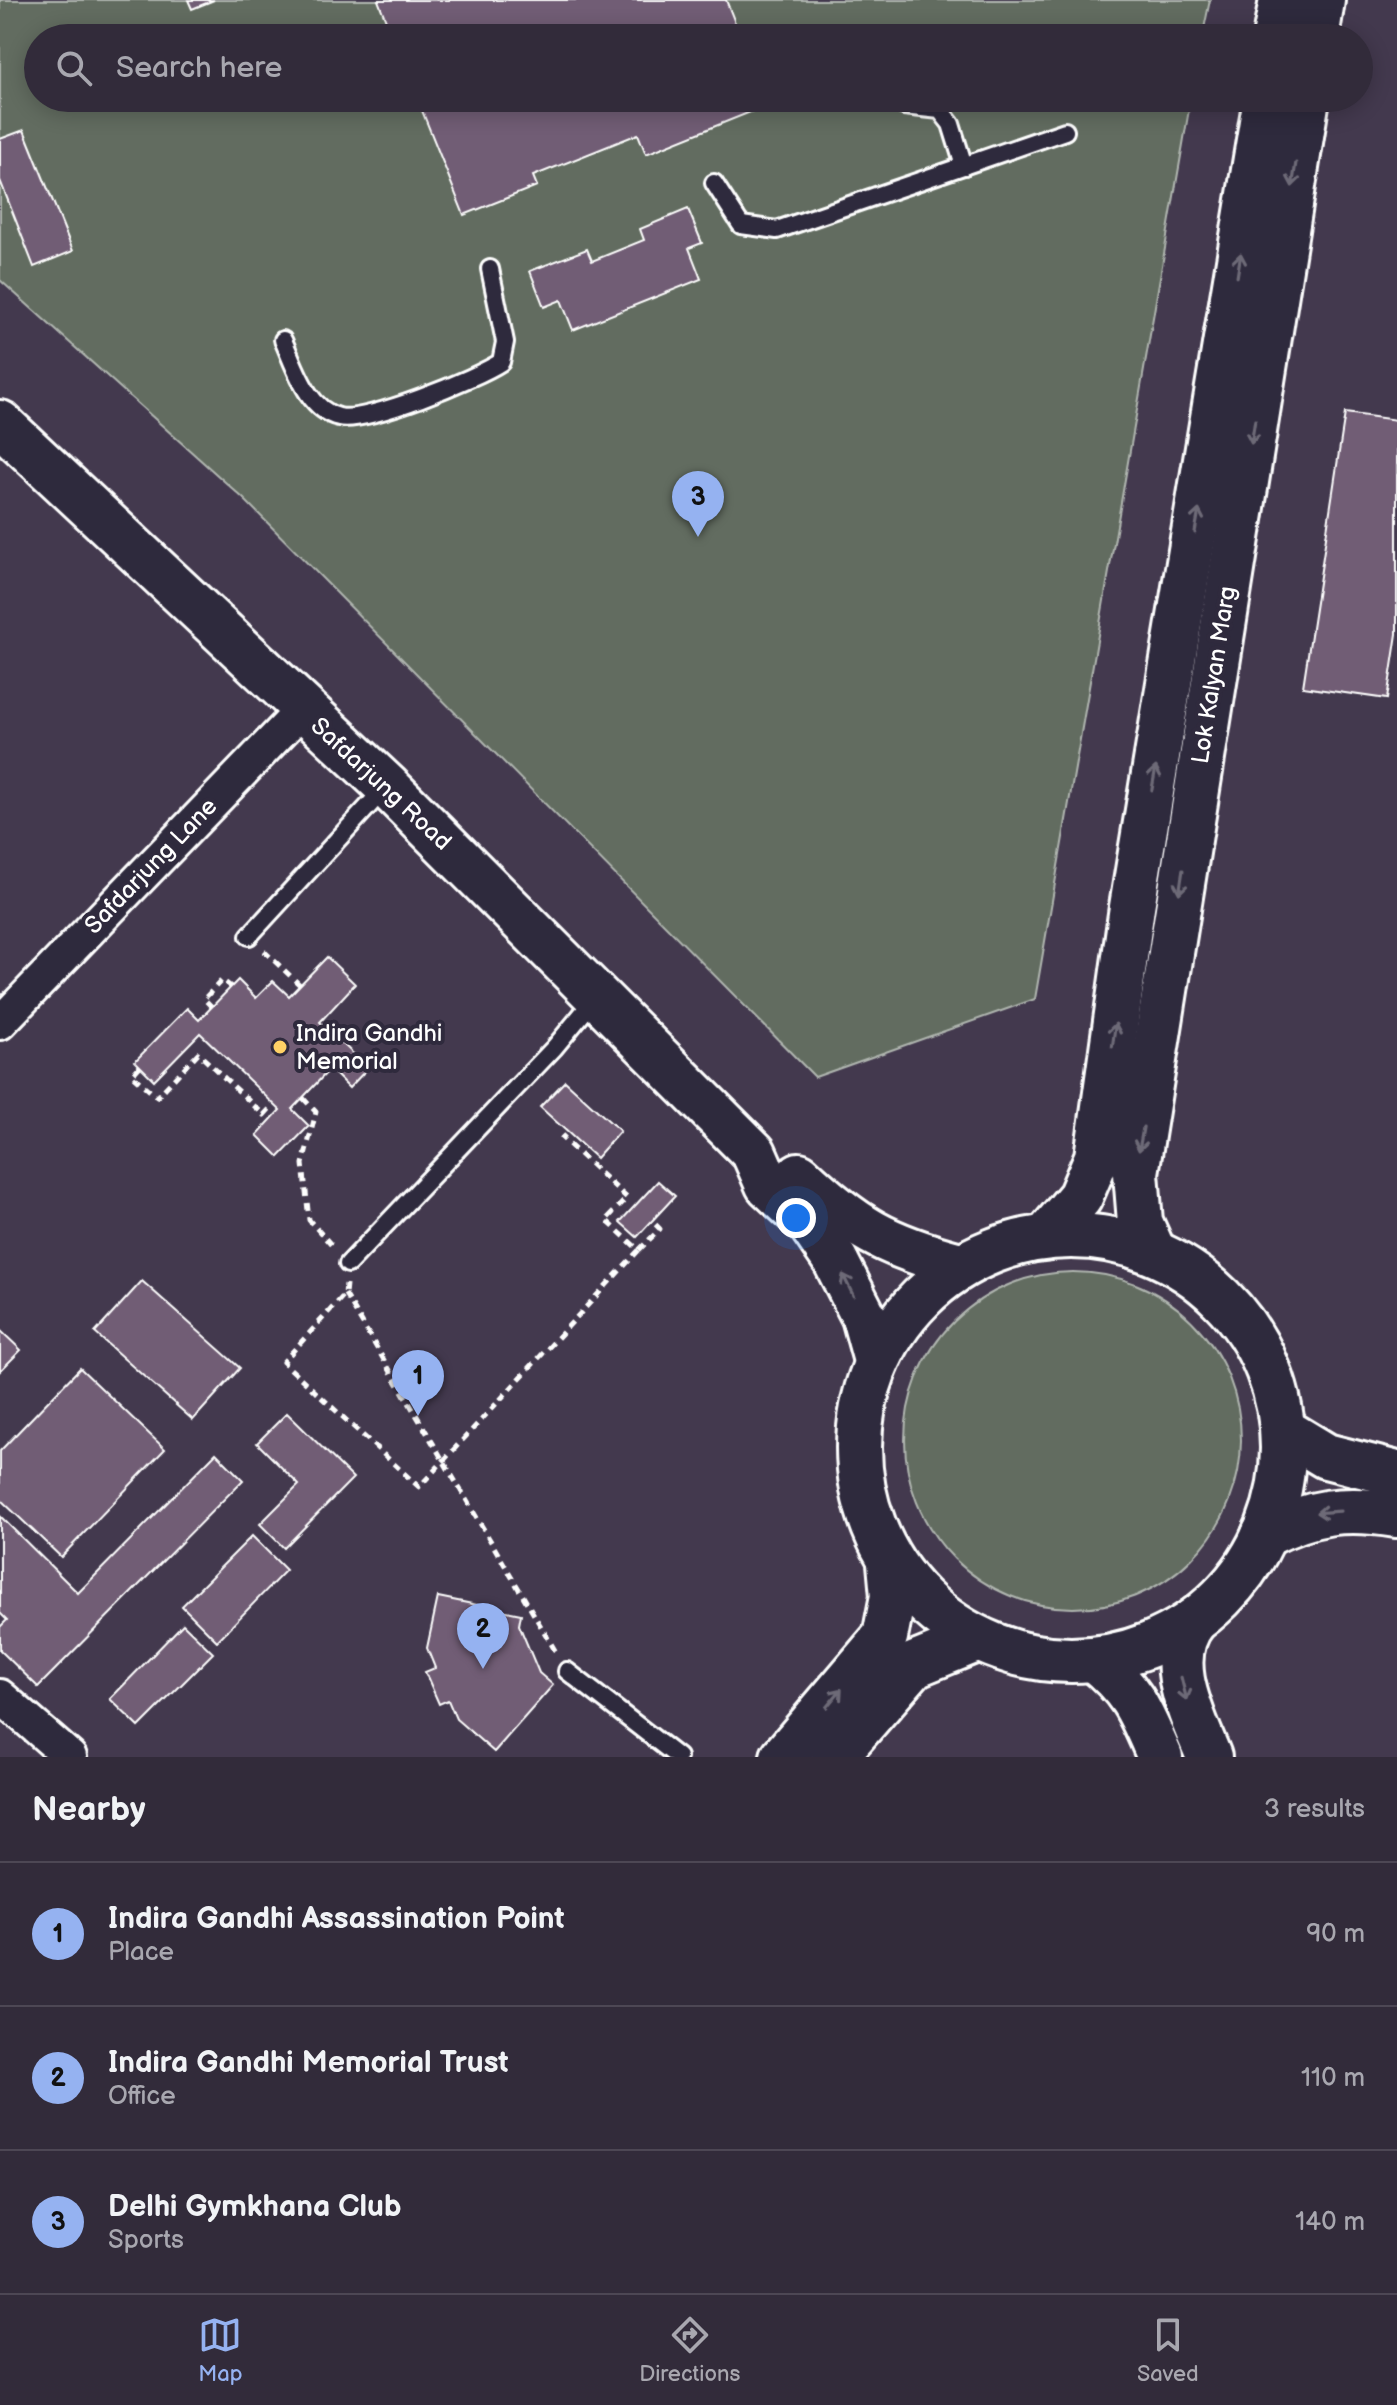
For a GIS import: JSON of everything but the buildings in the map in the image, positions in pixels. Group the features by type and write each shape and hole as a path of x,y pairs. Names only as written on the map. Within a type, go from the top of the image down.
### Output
{"main road":[{"path":"1278,24 1282,0"},
{"path":"1318,24 1322,0"},
{"name":"Lok Kalyan Marg","path":"1153,1251 1140,1222 1136,1173 1188,835 1241,378 1265,112"},
{"name":"Lok Kalyan Marg","path":"1047,1236 1080,1197 1097,1157 1146,826 1241,378 1304,112"},
{"name":"Safdarjung Road","path":"0,423 302,710 387,786 754,1153 768,1185 811,1225 835,1260 864,1317 875,1357"},
{"path":"1146,826 1188,835"},
{"name":"Safdarjung Road","path":"754,1153 787,1164 862,1230 905,1250 960,1265"},
{"path":"1195,1620 1147,1646 1094,1659 1039,1659 978,1639 930,1609 890,1563 866,1510 857,1453 875,1357 893,1330 960,1265 992,1249 1047,1236 1101,1236 1153,1251 1203,1280 1244,1322 1271,1374 1283,1430 1282,1475 1272,1519 1226,1593 1187,1630 1180,1669 1185,1696 1209,1757"},
{"path":"1283,1430 1326,1456 1397,1474"},
{"path":"1264,1535 1318,1511 1367,1511 1397,1515"},
{"path":"783,1757 885,1637 893,1596 890,1563"},
{"path":"834,1757 914,1665 978,1639"},
{"path":"1094,1659 1119,1680 1136,1700 1160,1757"}],"street":[{"name":"Safdarjung Lane","path":"0,1023 302,710"},
{"path":"0,1696 70,1757"}],"lane":[{"path":"942,112 951,124 964,166"},
{"path":"714,183 741,225 777,230 1065,131"},
{"path":"283,340 309,396 337,417 356,417 384,410 485,373 501,362 505,342 490,269"},
{"path":"249,936 387,786"},
{"path":"348,1264 554,1048 598,995"},
{"path":"567,1671 678,1757"}],"path":[{"path":"249,936 300,985"},
{"path":"212,1007 204,999 222,980 231,987"},
{"path":"140,1066 132,1075 157,1097 198,1053 264,1115 274,1104"},
{"path":"303,1098 316,1112 303,1164 309,1220 348,1264 345,1294 283,1362 419,1487 660,1229 652,1221"},
{"path":"568,1132 562,1138 636,1205"},
{"path":"627,1198 606,1220 639,1250"},
{"path":"345,1294 567,1671"}],"green space":[{"path":"0,0 1210,0 1205,24 24,24 24,112 1189,112 1035,999 815,1077 244,499 0,280"},
{"path":"1073,1272 1106,1276 1137,1285 1166,1301 1192,1321 1212,1347 1228,1376 1237,1407 1241,1440 1237,1473 1228,1504 1212,1533 1192,1559 1166,1579 1137,1595 1106,1604 1073,1608 1040,1604 1009,1595 980,1579 954,1559 934,1533 918,1504 909,1473 905,1440 909,1407 918,1376 934,1347 954,1321 980,1301 1009,1285 1040,1276"}],"place":[{"name":"Delhi Gymkhana Club","path":"698,537"},
{"name":"Indira Gandhi Memorial","path":"280,1047"},
{"name":"Indira Gandhi Assassination Point","path":"418,1416"},
{"name":"Indira Gandhi Memorial Trust","path":"483,1669"}]}
